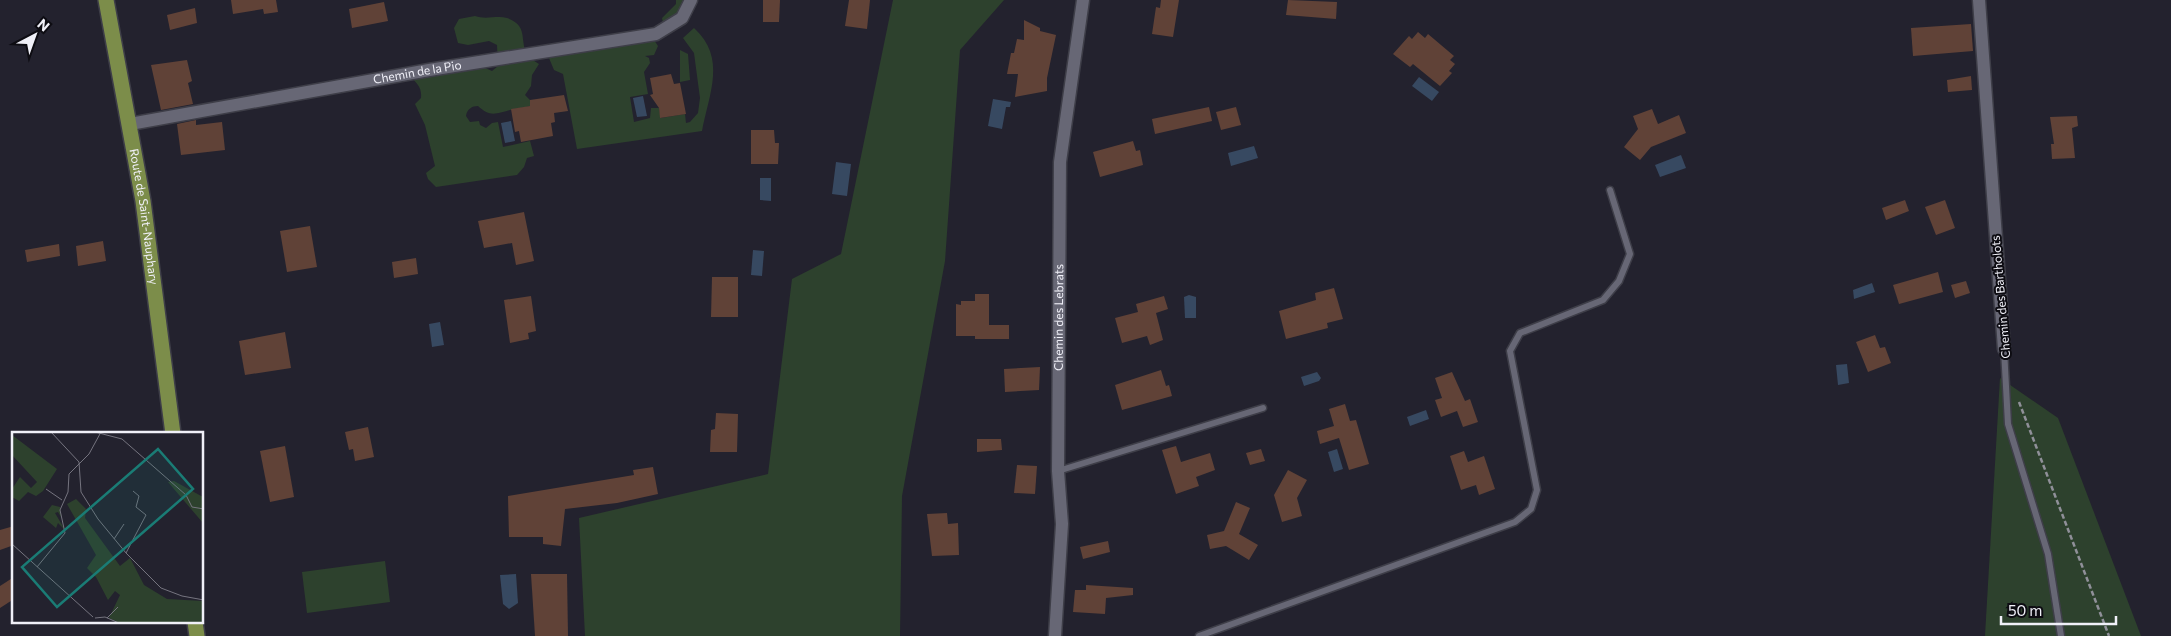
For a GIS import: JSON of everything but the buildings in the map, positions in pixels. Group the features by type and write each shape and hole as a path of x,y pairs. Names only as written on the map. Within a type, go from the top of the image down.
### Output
{"main road":[{"name":"Route de Saint-Nauphary","path":"106,0 130,124 151,256 173,432"}],"street":[{"name":"Chemin de la Pio","path":"130,124 429,70 656,34 682,18 691,0"},
{"name":"Chemin des Lebrats","path":"1055,636 1062,524 1058,471 1060,162 1083,0"},
{"name":"Chemin des Bartholots","path":"1979,0 2004,349"}],"lane":[{"path":"1199,636 1515,522 1531,508 1538,490 1510,351 1520,333 1603,300 1619,281 1630,254 1610,190"},
{"path":"2004,349 2008,424 2048,554 2061,636"},
{"path":"1058,471 1263,408"}],"path":[{"path":"2016,396 2109,636"}],"green space":[{"path":"676,0 686,0 675,16 663,23 662,18 676,4"},
{"path":"893,0 1004,0 960,50 945,261 902,496 900,636 585,636 579,518 768,474 792,279 841,254"},
{"path":"475,16 483,18 503,17 517,24 522,31 526,52 539,64 532,75 531,86 525,95 530,100 530,106 493,114 476,106 469,110 466,116 470,122 479,121 480,125 486,128 492,123 498,122 503,147 530,141 534,156 527,158 524,167 517,175 436,187 428,179 426,173 435,166 425,125 415,104 421,98 421,91 411,77 442,63 463,57 472,58 481,66 492,71 498,66 497,45 489,41 468,45 458,43 454,28 459,19"},
{"path":"694,28 704,40 713,64 711,90 702,131 577,149 563,74 554,70 549,58 617,44 625,46 654,40 658,46 654,55 645,56 649,58 650,63 644,72 648,94 630,97 634,122 650,118 651,108 659,108 661,118 685,114 686,123 690,122 698,113 700,98 694,53 683,38"},
{"path":"680,50 688,54 690,80 680,82"},
{"path":"2000,378 2058,418 2141,636 1985,636"},
{"path":"385,561 390,602 307,613 302,572"}],"water":[{"path":"1419,77 1439,92 1432,101 1412,86"},
{"path":"643,96 647,116 637,117 633,98"},
{"path":"993,99 1011,102 1010,107 1006,107 1002,129 988,126"},
{"path":"511,121 515,141 505,143 501,123"},
{"path":"1254,146 1258,158 1231,166 1228,153"},
{"path":"1681,155 1686,168 1660,177 1655,165"},
{"path":"836,162 851,164 847,196 832,194"},
{"path":"760,178 771,178 771,201 760,200"},
{"path":"753,250 764,251 762,276 751,275"},
{"path":"1872,283 1875,292 1854,299 1853,290"},
{"path":"1189,295 1196,297 1196,318 1185,318 1184,297"},
{"path":"440,322 444,345 432,347 429,324"},
{"path":"1847,364 1849,383 1838,385 1836,365"},
{"path":"1317,372 1321,378 1319,381 1304,386 1301,377"},
{"path":"1426,410 1429,419 1410,426 1407,417"},
{"path":"1337,449 1343,469 1334,472 1328,452"},
{"path":"516,574 518,603 509,609 503,604 500,575"}]}
